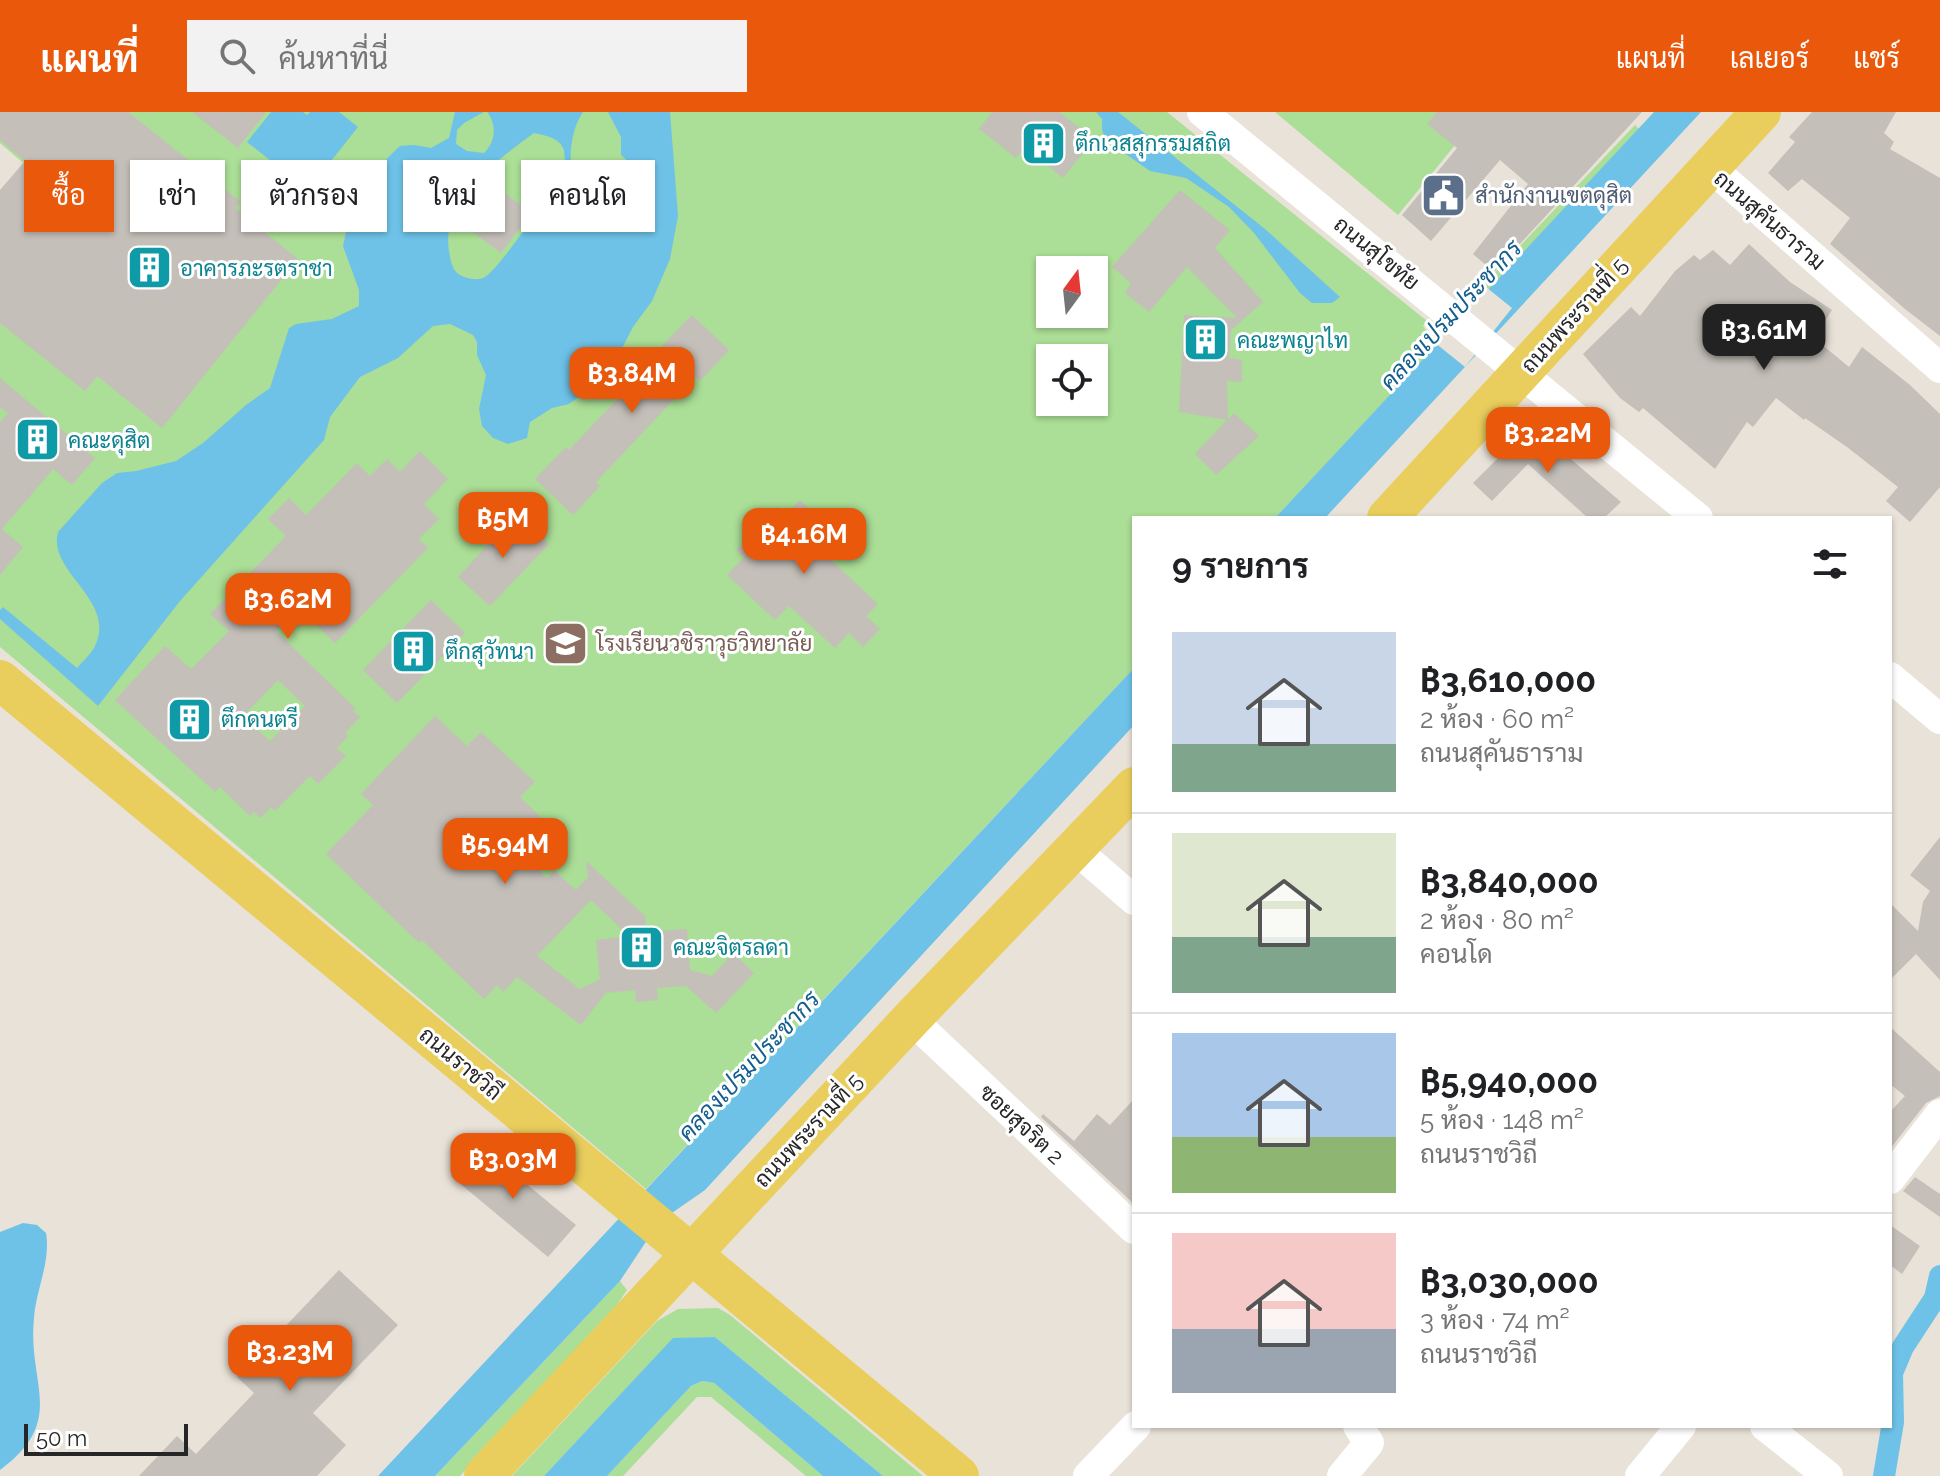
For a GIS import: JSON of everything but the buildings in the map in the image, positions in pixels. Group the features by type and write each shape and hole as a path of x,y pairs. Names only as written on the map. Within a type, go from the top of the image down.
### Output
{"main road":[{"name":"ถนนพระรามที่ 5","path":"1389,516 1761,112"},
{"name":"ถนนราชวิถี","path":"0,680 959,1476"},
{"name":"ถนนพระรามที่ 5","path":"484,1476 911,1019 1132,789"}],"street":[{"name":"ถนนสุโขทัย","path":"1202,112 1696,516"},
{"name":"ถนนสุคันธาราม","path":"1709,166 1940,368"},
{"path":"1892,679 1940,719"},
{"path":"1075,849 1132,898"},
{"name":"ซอยสุจริต 2","path":"911,1019 1132,1227"},
{"path":"1892,1176 1940,1114"},
{"path":"1088,1476 1134,1428"},
{"path":"1342,1476 1369,1443 1359,1428"},
{"path":"1640,1476 1679,1428"},
{"path":"1768,1428 1828,1476"}],"green space":[{"name":"โรงเรียนวชิราวุธวิทยาลัย","path":"0,112 1167,112 1427,321 1423,326 1437,345 1277,516 1132,516 1132,670 646,1189 0,647 0,266 29,232 114,232 114,160 24,160 24,163 0,143"},
{"path":"1275,112 1482,112 1398,215"},
{"path":"1635,125 1639,129 1489,289 1483,285"},
{"path":"620,1281 627,1290 610,1315 460,1476 435,1476"},
{"path":"718,1308 923,1476 883,1476 715,1337 673,1339 544,1476 512,1476 657,1321 678,1309"},
{"path":"702,1381 714,1383 823,1476 806,1476 711,1397 697,1397 623,1476 607,1476 691,1386"}],"water":[{"path":"271,112 303,112 307,115 310,112 339,112 358,127 332,160 270,160 247,142"},
{"path":"455,112 484,112 457,130 456,144 467,151 484,153 494,133 487,112 583,112 572,141 571,160 565,160 559,142 534,133 498,160 403,160 403,232 449,232 451,262 455,270 470,279 480,279 493,270 522,232 655,232 655,160 626,160 621,155 621,137 608,112 670,112 678,216 670,259 652,301 633,327 609,374 569,404 552,408 530,422 527,438 508,444 493,438 482,426 479,409 486,375 473,335 450,324 433,326 398,358 360,377 330,417 324,440 180,601 98,706 0,619 0,610 3,607 77,668 94,648 99,631 97,615 91,601 62,561 57,547 58,532 102,483 117,473 176,461 270,388 289,328 296,324 332,319 359,306 359,290 343,246 346,232 387,232 385,160 400,146 431,148 449,138"},
{"path":"1096,112 1118,112 1265,229 1340,297 1332,303 1312,303 1300,293 1254,233 1229,207 1186,178 1150,171 1107,141 1102,130 1102,119"},
{"path":"1654,112 1701,112 1327,516 1277,516"},
{"path":"1132,670 1132,727 705,1190 659,1222 620,1281 435,1476 378,1476"},
{"path":"23,1223 37,1225 46,1233 47,1244 34,1318 39,1417 33,1434 21,1452 0,1470 0,1232"},
{"path":"715,1337 883,1476 823,1476 714,1383 702,1381 691,1386 607,1476 544,1476 673,1338"}],"pier":[{"path":"1486,287 1512,308 1465,367 1434,342"}],"waterway":[{"path":"1884,1476 1893,1422 1892,1373 1903,1347 1935,1298 1940,1276"}],"place":[{"name":"ตึกเวสสุกรรมสถิต","path":"1044,143"},
{"name":"สำนักงานเขตดุสิต","path":"1444,195"},
{"name":"อาคารภะรตราชา","path":"149,268"},
{"name":"คณะพญาไท","path":"1206,340"},
{"name":"คณะดุสิต","path":"37,440"},
{"name":"โรงเรียนวชิราวุธวิทยาลัย","path":"565,643"},
{"name":"ตึกสุวัทนา","path":"414,651"},
{"name":"ตึกดนตรี","path":"190,719"},
{"name":"คณะจิตรลดา","path":"642,947"}],"water label":[{"name":"คลองเปรมประชากร","path":"1451,315"},
{"name":"คลองเปรมประชากร","path":"749,1066"}]}
